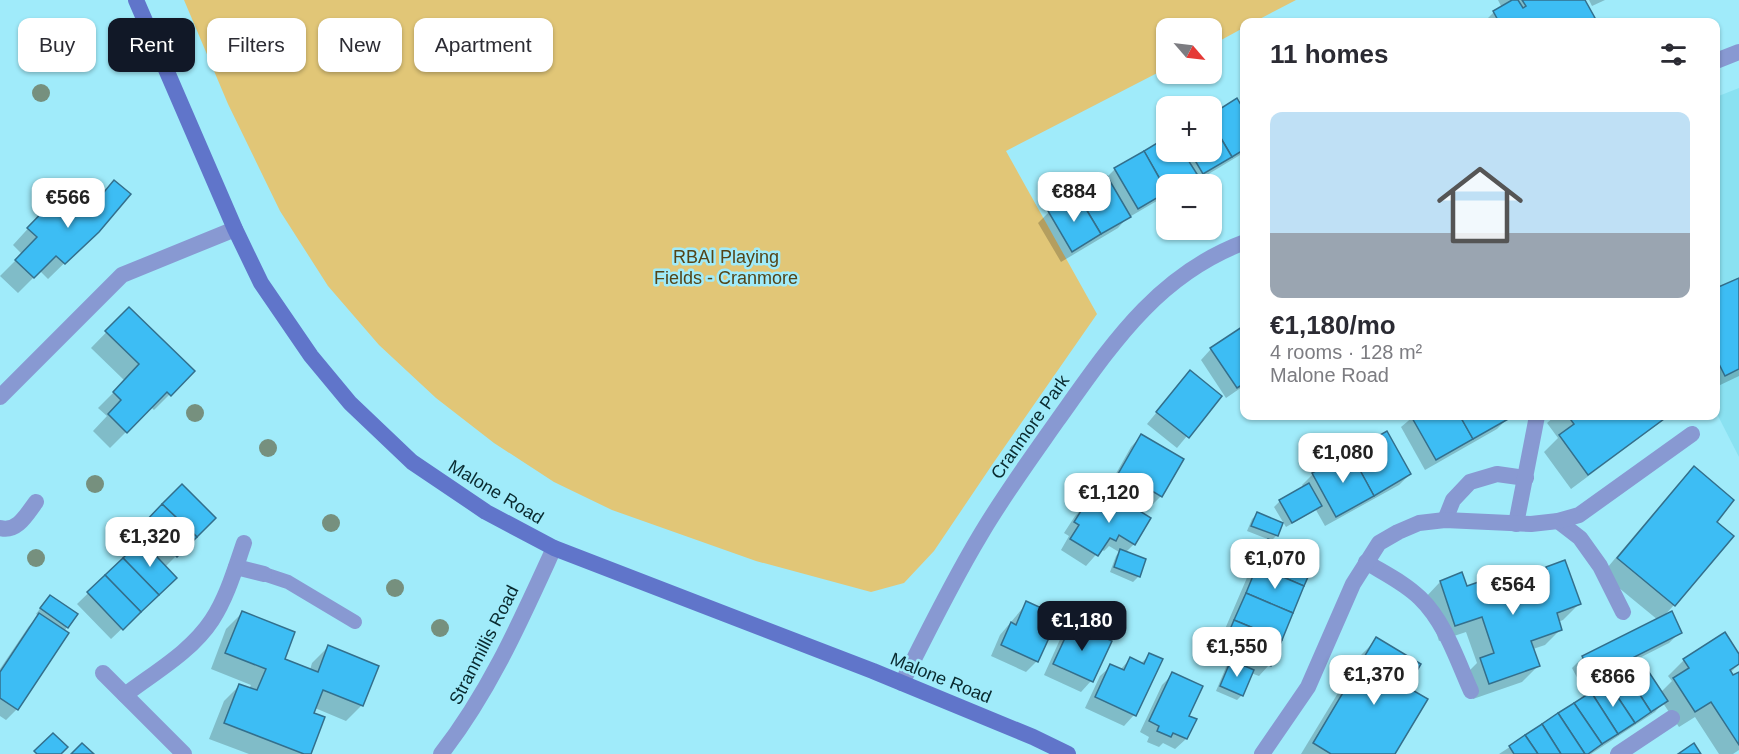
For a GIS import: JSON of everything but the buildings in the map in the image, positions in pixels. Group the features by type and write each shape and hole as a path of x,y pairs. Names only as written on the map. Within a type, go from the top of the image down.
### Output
{"main road":[{"name":"Malone Road","path":"136,0 235,229 261,283 311,356 350,403 412,462 486,512 554,548 902,683 1068,754"}],"street":[{"path":"1720,59 1739,52"},
{"path":"0,397 122,275 235,229"},
{"name":"Cranmore Park","path":"902,683 980,535 1106,352 1143,308 1180,277 1213,255 1240,244"},
{"path":"1516,524 1536,420"},
{"path":"1262,754 1308,687 1353,584 1379,543 1419,523 1445,520 1532,524 1558,521 1579,515 1692,434"},
{"path":"1445,520 1453,500 1470,482 1497,474 1526,478"},
{"path":"0,528 7,530 16,527 36,502"},
{"path":"1558,521 1580,538 1600,566 1623,612"},
{"path":"125,695 181,653 199,636 213,618 244,543"},
{"name":"Stranmillis Road","path":"441,754 465,723 486,689 554,548"},
{"path":"1366,562 1420,597 1437,619 1471,691"},
{"path":"236,567 264,574"},
{"path":"103,674 184,754"},
{"path":"1618,754 1672,718"}],"lane":[{"path":"264,574 297,587 355,622"}],"shaded area":[{"path":"1739,88 1739,457 1720,420 1720,95"}],"green space":[{"name":"RBAI Playing Fields - Cranmore","path":"184,0 1296,0 1262,18 1240,18 1240,30 1222,40 1222,18 1156,18 1156,74 1006,151 1097,314 934,551 904,583 871,592 756,561 612,510 554,482 494,443 436,398 379,345 328,286 280,211 214,72 306,72 306,18 207,18 207,54 195,26 195,18 192,18"}]}
